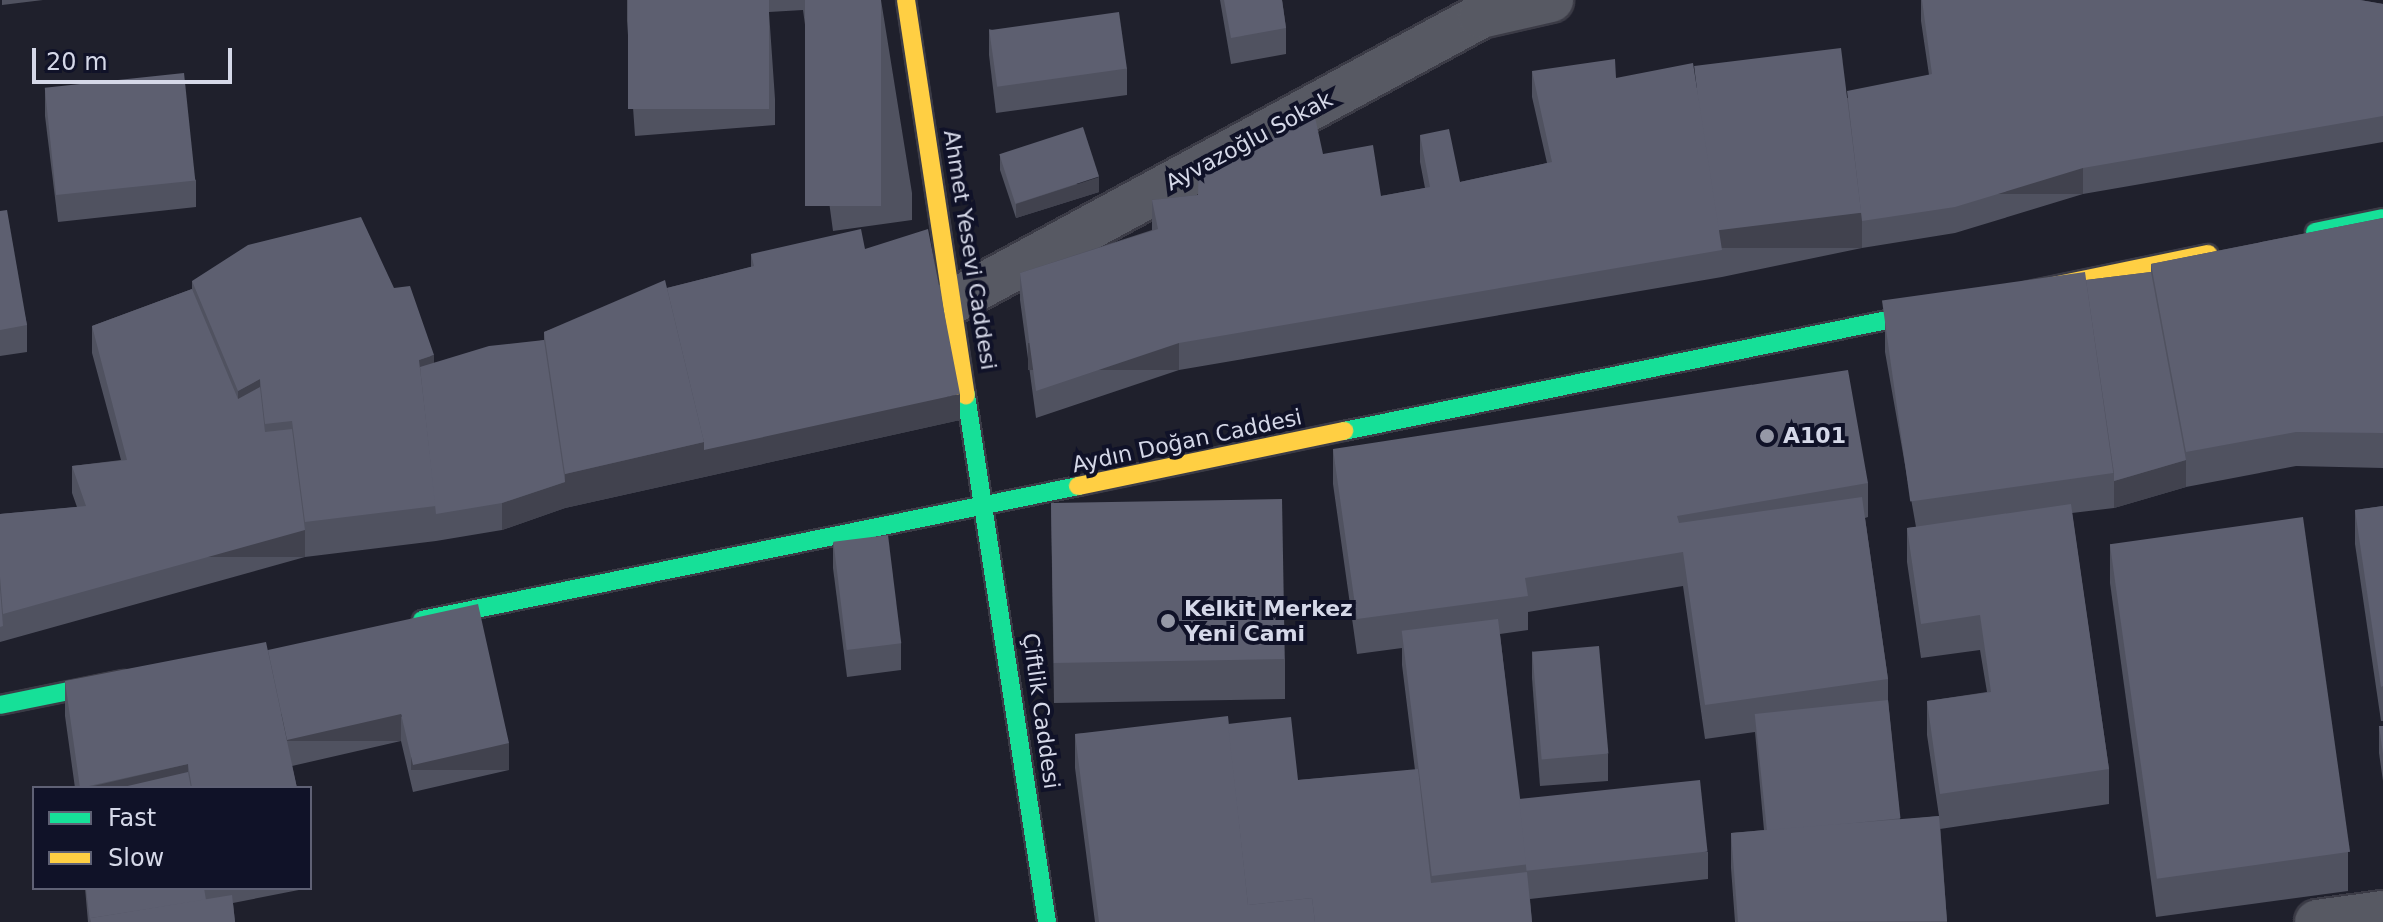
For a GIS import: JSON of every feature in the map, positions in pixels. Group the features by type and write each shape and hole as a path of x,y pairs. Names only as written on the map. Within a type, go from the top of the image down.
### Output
{"main road":[{"name":"Ahmet Yesevi Caddesi","path":"906,0 988,507"},
{"path":"2290,237 2383,218"},
{"path":"2011,295 2228,250"},
{"name":"Aydın Doğan Caddesi","path":"408,623 988,507 1964,304"},
{"name":"Çiftlik Caddesi","path":"988,507 1047,922"},
{"path":"0,705 141,677"}],"street":[{"name":"Ayvazoğlu Sokak","path":"954,301 1481,16 1551,0"},
{"path":"2317,922 2383,913"}],"building":[{"path":"628,0 769,0 769,109 628,109"},
{"path":"805,0 881,0 881,206 805,206"},
{"path":"1224,0 1282,0 1286,28 1231,38"},
{"path":"1922,0 2360,0 2383,4 2383,116 2083,168 1955,207 1862,221 1847,91 1932,74"},
{"path":"1119,12 1127,68 997,87 989,30"},
{"path":"1841,48 1861,213 1714,231 1694,66"},
{"path":"1615,59 1616,78 1693,63 1722,250 1179,343 1036,391 1020,273 1158,229 1152,200 1198,195 1199,157 1241,152 1315,117 1323,154 1373,145 1381,196 1430,187 1420,135 1449,129 1460,182 1552,162 1532,71"},
{"path":"184,73 195,180 56,195 45,88"},
{"path":"1083,127 1099,176 1015,204 999,154"},
{"path":"7,210 27,325 0,330 0,211"},
{"path":"361,217 394,288 410,286 434,355 419,360 436,506 305,522 292,421 265,424 260,379 238,391 192,281 248,245"},
{"path":"2383,218 2383,433 2296,432 2186,452 2151,264"},
{"path":"861,229 865,249 928,229 960,394 704,450 667,288 754,266 751,254"},
{"path":"2085,272 2113,473 1910,502 1882,301"},
{"path":"2151,272 2186,460 2114,481 2086,280"},
{"path":"665,280 704,442 565,474 544,332"},
{"path":"192,289 238,399 260,387 265,432 292,429 305,530 3,614 0,514 86,506 72,466 127,460 92,326"},
{"path":"544,340 565,482 502,503 436,514 420,367 489,346"},
{"path":"1848,370 1868,483 1677,516 1679,523 1862,497 1888,679 1705,705 1683,552 1525,578 1528,596 1357,619 1333,449"},
{"name":"Kelkit Merkez Yeni Cami","path":"1282,499 1285,659 1054,663 1051,503"},
{"path":"2071,504 2109,769 1940,794 1927,701 1991,692 1980,615 1921,624 1907,528"},
{"path":"2383,506 2383,686 2381,687 2355,510"},
{"path":"2303,517 2350,852 2157,879 2110,544"},
{"path":"888,535 901,643 847,650 833,542"},
{"path":"0,589 3,626 0,627"},
{"path":"478,604 509,743 413,765 401,714 287,740 268,650"},
{"path":"1498,619 1528,864 1432,876 1402,631"},
{"path":"266,642 297,786 192,786 188,764 80,786 65,681"},
{"path":"1599,646 1608,754 1542,759 1532,652"},
{"path":"1888,700 1900,818 1767,832 1755,714"},
{"path":"1228,716 1248,905 1312,898 1315,922 1099,922 1075,734"},
{"path":"1291,717 1298,780 1418,769 1431,883 1527,872 1532,922 1315,922 1312,898 1248,905 1228,724"},
{"path":"2379,726 2383,726 2383,754"},
{"path":"188,772 191,786 128,786"},
{"path":"1700,780 1708,852 1527,871 1519,799"},
{"path":"1939,816 1947,921 1738,922 1731,833"},
{"path":"86,890 204,890 206,900 91,918 90,922"},
{"path":"232,895 235,922 91,922 91,918"}],"traffic: fast":[{"path":"2315,232 2383,218"},
{"path":"1344,431 1946,308"},
{"path":"966,395 1047,922"},
{"path":"422,620 1078,486"},
{"path":"0,705 123,680"}],"traffic: slow":[{"path":"906,0 966,395"},
{"path":"2029,291 2208,254"},
{"path":"1078,486 1344,431"}],"place":[{"name":"A101","path":"1767,436"},
{"name":"Kelkit Merkez Yeni Cami","path":"1168,621"}]}
